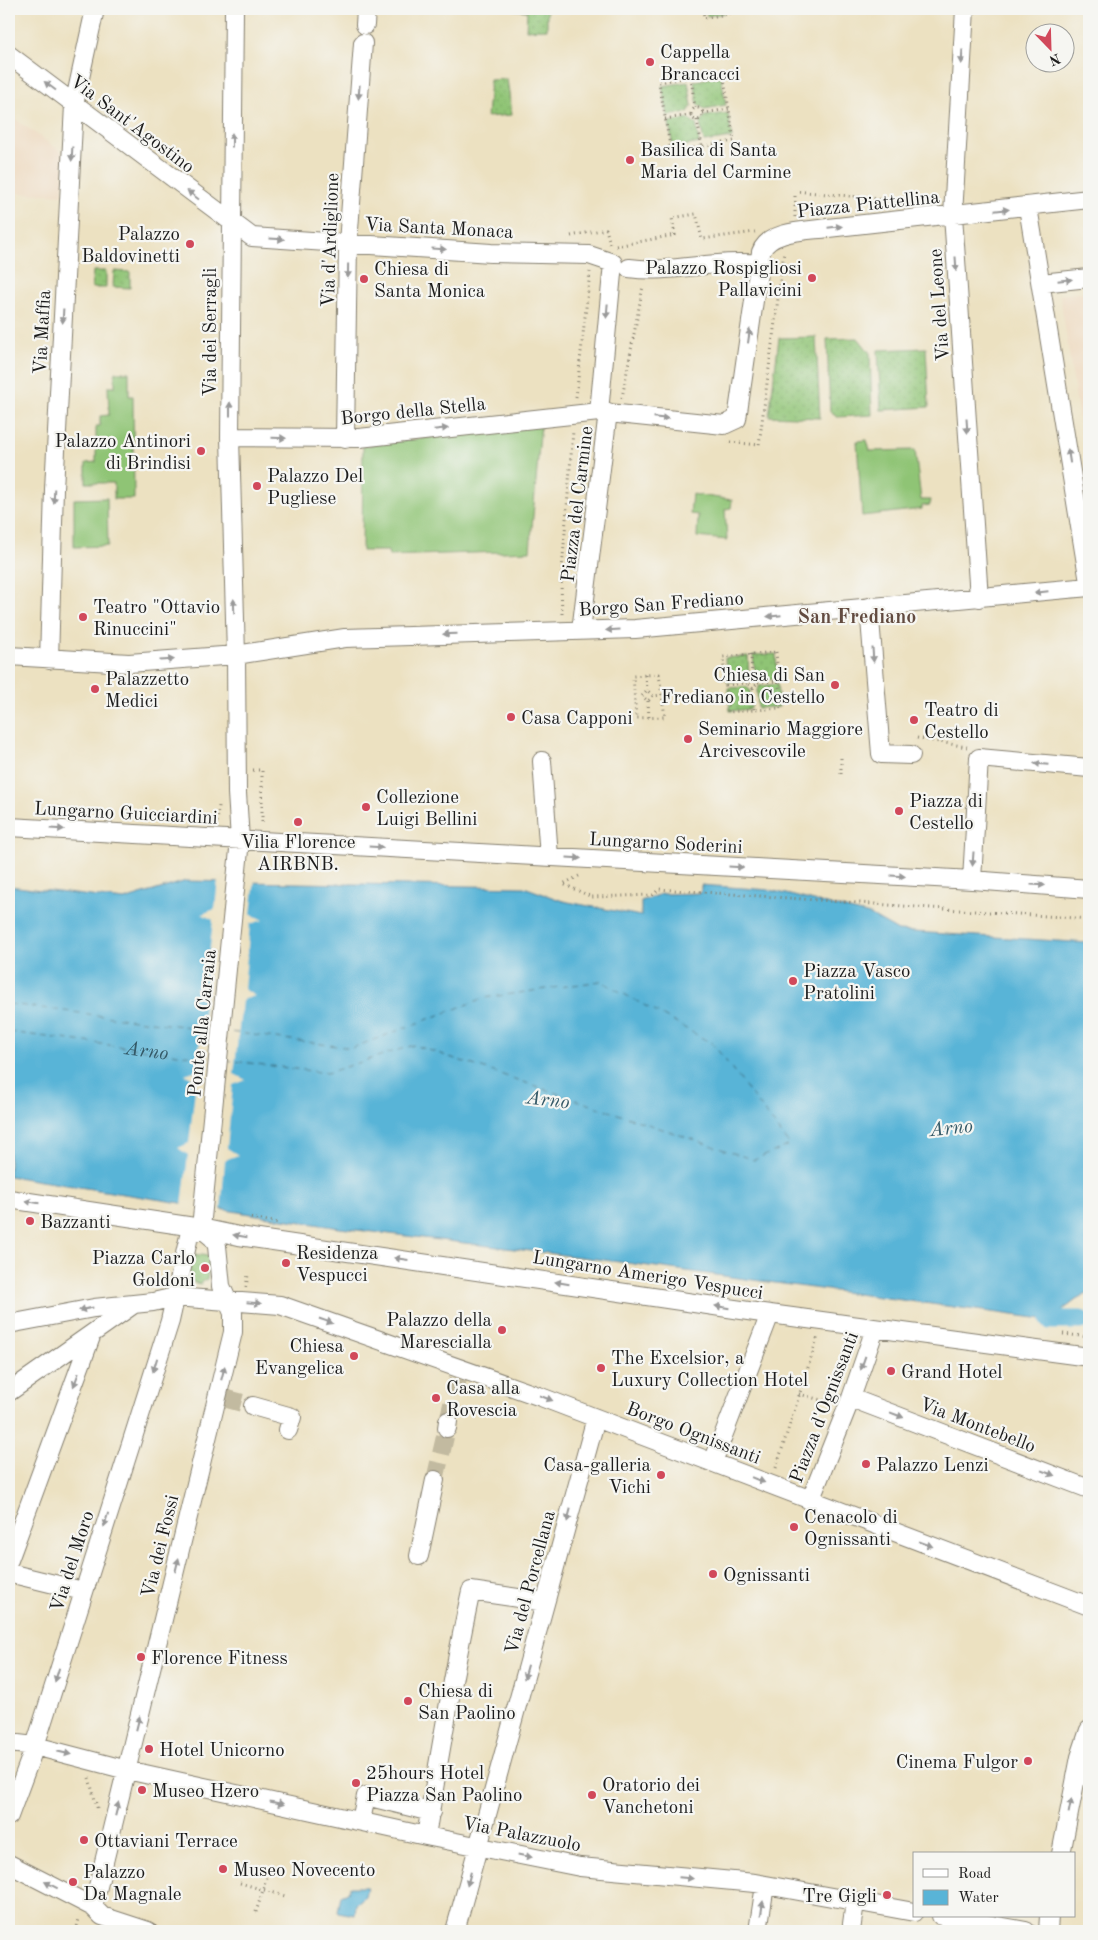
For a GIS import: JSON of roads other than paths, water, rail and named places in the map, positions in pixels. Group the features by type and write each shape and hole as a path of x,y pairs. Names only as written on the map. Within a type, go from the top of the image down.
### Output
{"street":[{"name":"Via Maffia","path":"49,660 54,489 74,105 95,9"},
{"name":"Via dei Serragli","path":"234,9 230,437 236,655 237,793 240,840"},
{"name":"Via del Leone","path":"965,9 953,215 979,598"},
{"name":"Via d'Ardiglione","path":"345,439 348,243 364,43"},
{"name":"Via Sant'Agostino","path":"9,55 232,224"},
{"name":"Piazza Piattellina","path":"787,234 1089,199"},
{"path":"1028,207 1083,504 1089,582"},
{"name":"Via Santa Monaca","path":"232,224 252,237 589,259"},
{"name":"Piazza del Carmine","path":"610,409 724,425 737,419 759,264 765,244 787,234"},
{"name":"Piazza del Carmine","path":"581,630 610,409 613,263 589,259"},
{"path":"638,269 721,264 759,264"},
{"path":"1041,283 1089,278"},
{"name":"Borgo della Stella","path":"230,437 345,439 610,409"},
{"name":"Borgo San Frediano","path":"9,656 49,660 129,663 236,655 346,638 664,627 1089,587"},
{"path":"869,607 881,754 911,755"},
{"path":"972,880 979,758 1089,768"},
{"path":"542,761 549,856"},
{"name":"Lungarno Guicciardini","path":"9,827 240,840"},
{"name":"Lungarno Soderini","path":"240,840 972,880 1089,889"},
{"name":"Ponte alla Carraia","path":"200,1228 240,840"},
{"path":"9,1199 200,1228 213,1238 217,1246 221,1286 227,1300 175,1297 143,1303 94,1308 9,1324"},
{"path":"175,1297 189,1236 200,1228"},
{"name":"Lungarno Amerigo Vespucci","path":"200,1228 238,1236 770,1314 1089,1357"},
{"name":"Via del Moro","path":"9,1816 35,1746 175,1297"},
{"name":"Borgo Ognissanti","path":"227,1300 280,1305 459,1374 596,1418 1089,1606"},
{"name":"Via dei Fossi","path":"97,1918 127,1770 221,1397 233,1332 233,1314 227,1300"},
{"path":"9,1392 92,1334 143,1303"},
{"path":"713,1462 770,1314"},
{"name":"Piazza d'Ognissanti","path":"810,1501 851,1398 875,1329"},
{"path":"9,1560 92,1334"},
{"name":"Via Montebello","path":"851,1398 1089,1489"},
{"path":"253,1406 292,1417 288,1430"},
{"name":"Via del Porcellana","path":"455,1931 596,1418"},
{"path":"418,1556 435,1480"},
{"path":"9,1573 83,1591"},
{"path":"426,1836 450,1686 471,1590 545,1602"},
{"path":"1061,1852 1080,1757 1089,1730"},
{"name":"Via Palazzuolo","path":"9,1743 35,1746 86,1763 127,1770 477,1847 580,1867 765,1885 913,1912"},
{"path":"360,1822 366,1796 432,1807"},
{"path":"9,1864 97,1918 148,1931"},
{"path":"758,1931 765,1885"},
{"path":"851,1931 855,1902"},
{"path":"952,1918 1026,1931"},
{"path":"1048,1931 1049,1918"}],"water":[{"name":"Arno","path":"186,881 524,887 563,901 641,916 641,901 661,894 701,893 701,885 770,890 870,915 898,931 1089,943 1089,1293 1076,1300 1050,1320 597,1259 340,1228 9,1176 9,886 124,900"},
{"path":"350,1887 367,1887 365,1896 356,1904 355,1915 338,1912 341,1895 348,1892"}],"waterway":[{"path":"1050,1320 1081,1320"}],"tunnel":[{"path":"448,1421 458,1379"},
{"path":"224,1398 253,1406"},
{"path":"435,1480 447,1428"}],"place":[{"name":"Cappella Brancacci","path":"650,62"},
{"name":"Basilica di Santa Maria del Carmine","path":"630,160"},
{"name":"Palazzo Baldovinetti","path":"190,244"},
{"name":"Palazzo Rospigliosi Pallavicini","path":"812,278"},
{"name":"Chiesa di Santa Monica","path":"364,279"},
{"name":"Palazzo Antinori di Brindisi","path":"201,451"},
{"name":"Palazzo Del Pugliese","path":"257,486"},
{"name":"Teatro \"Ottavio Rinuccini\"","path":"83,617"},
{"name":"Chiesa di San Frediano in Cestello","path":"835,685"},
{"name":"Palazzetto Medici","path":"95,689"},
{"name":"Casa Capponi","path":"511,717"},
{"name":"Teatro di Cestello","path":"914,720"},
{"name":"Seminario Maggiore Arcivescovile","path":"688,739"},
{"name":"Collezione Luigi Bellini","path":"366,807"},
{"name":"Piazza di Cestello","path":"899,811"},
{"name":"Vilia Florence AIRBNB.","path":"298,822"},
{"name":"Piazza Vasco Pratolini","path":"793,981"},
{"name":"Bazzanti","path":"30,1221"},
{"name":"Residenza Vespucci","path":"286,1263"},
{"name":"Piazza Carlo Goldoni","path":"205,1268"},
{"name":"Palazzo della Marescialla","path":"502,1330"},
{"name":"Chiesa Evangelica","path":"354,1356"},
{"name":"The Excelsior, a Luxury Collection Hotel","path":"601,1368"},
{"name":"Grand Hotel","path":"891,1371"},
{"name":"Casa alla Rovescia","path":"436,1398"},
{"name":"Palazzo Lenzi","path":"866,1464"},
{"name":"Casa-galleria Vichi","path":"661,1475"},
{"name":"Cenacolo di Ognissanti","path":"794,1527"},
{"name":"Ognissanti","path":"713,1574"},
{"name":"Florence Fitness","path":"141,1657"},
{"name":"Chiesa di San Paolino","path":"408,1701"},
{"name":"Hotel Unicorno","path":"149,1749"},
{"name":"Cinema Fulgor","path":"1028,1761"},
{"name":"25hours Hotel Piazza San Paolino","path":"356,1783"},
{"name":"Museo Hzero","path":"142,1790"},
{"name":"Oratorio dei Vanchetoni","path":"592,1795"},
{"name":"Ottaviani Terrace","path":"84,1840"},
{"name":"Museo Novecento","path":"223,1869"},
{"name":"Palazzo Da Magnale","path":"73,1882"},
{"name":"Tre Gigli","path":"887,1895"}],"district":[{"name":"San Frediano","path":"857,616"}]}
